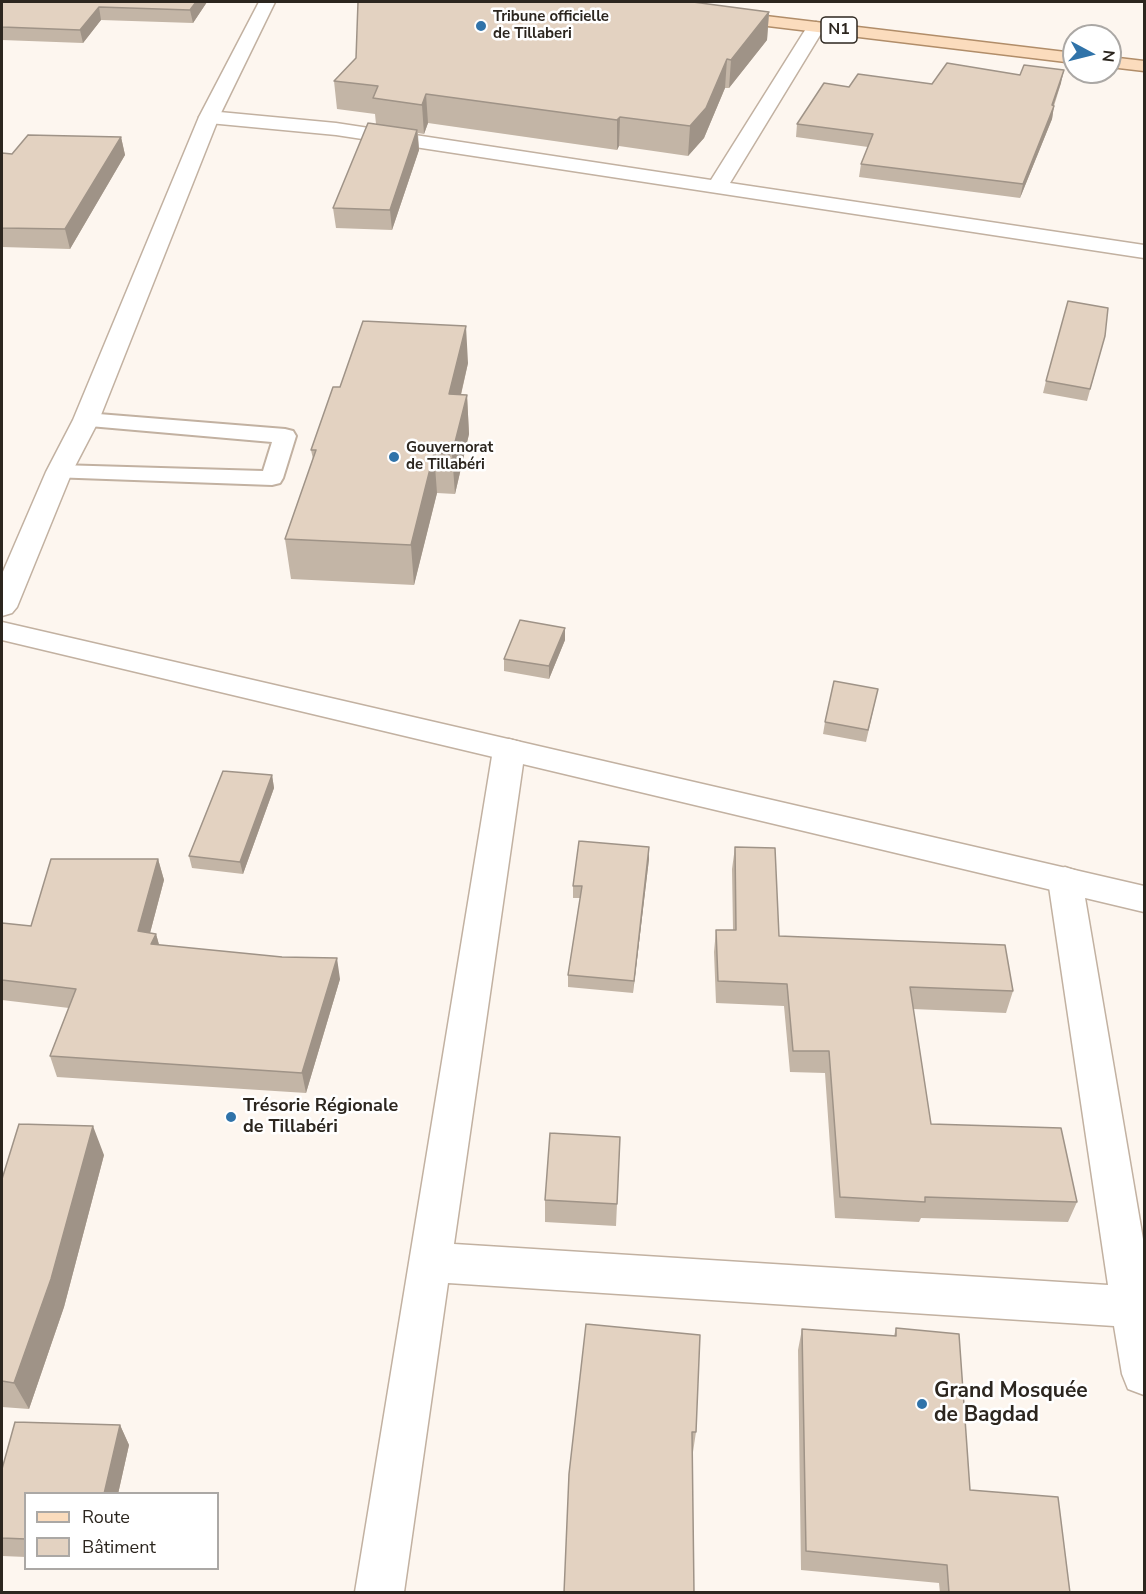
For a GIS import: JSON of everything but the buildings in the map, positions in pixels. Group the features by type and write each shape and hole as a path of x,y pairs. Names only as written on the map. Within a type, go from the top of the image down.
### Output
{"main road":[{"name":"N1","path":"711,14 1062,57"},
{"path":"1122,63 1144,66"}],"street":[{"path":"2,606 59,472 86,420 209,117 267,2"},
{"path":"717,188 816,27"},
{"path":"209,117 336,129 1144,252"},
{"path":"2,630 1144,899"},
{"path":"379,1593 509,750"},
{"path":"1065,880 1144,1374"},
{"path":"430,1262 1134,1307"}],"lane":[{"path":"59,472 187,452 290,427 267,487 187,452 86,420"}],"place":[{"name":"Tribune officielle de Tillaberi","path":"481,26"},
{"name":"Gouvernorat de Tillabéri","path":"394,457"},
{"name":"Trésorie Régionale de Tillabéri","path":"231,1117"},
{"name":"Grand Mosquée de Bagdad","path":"922,1404"}]}
